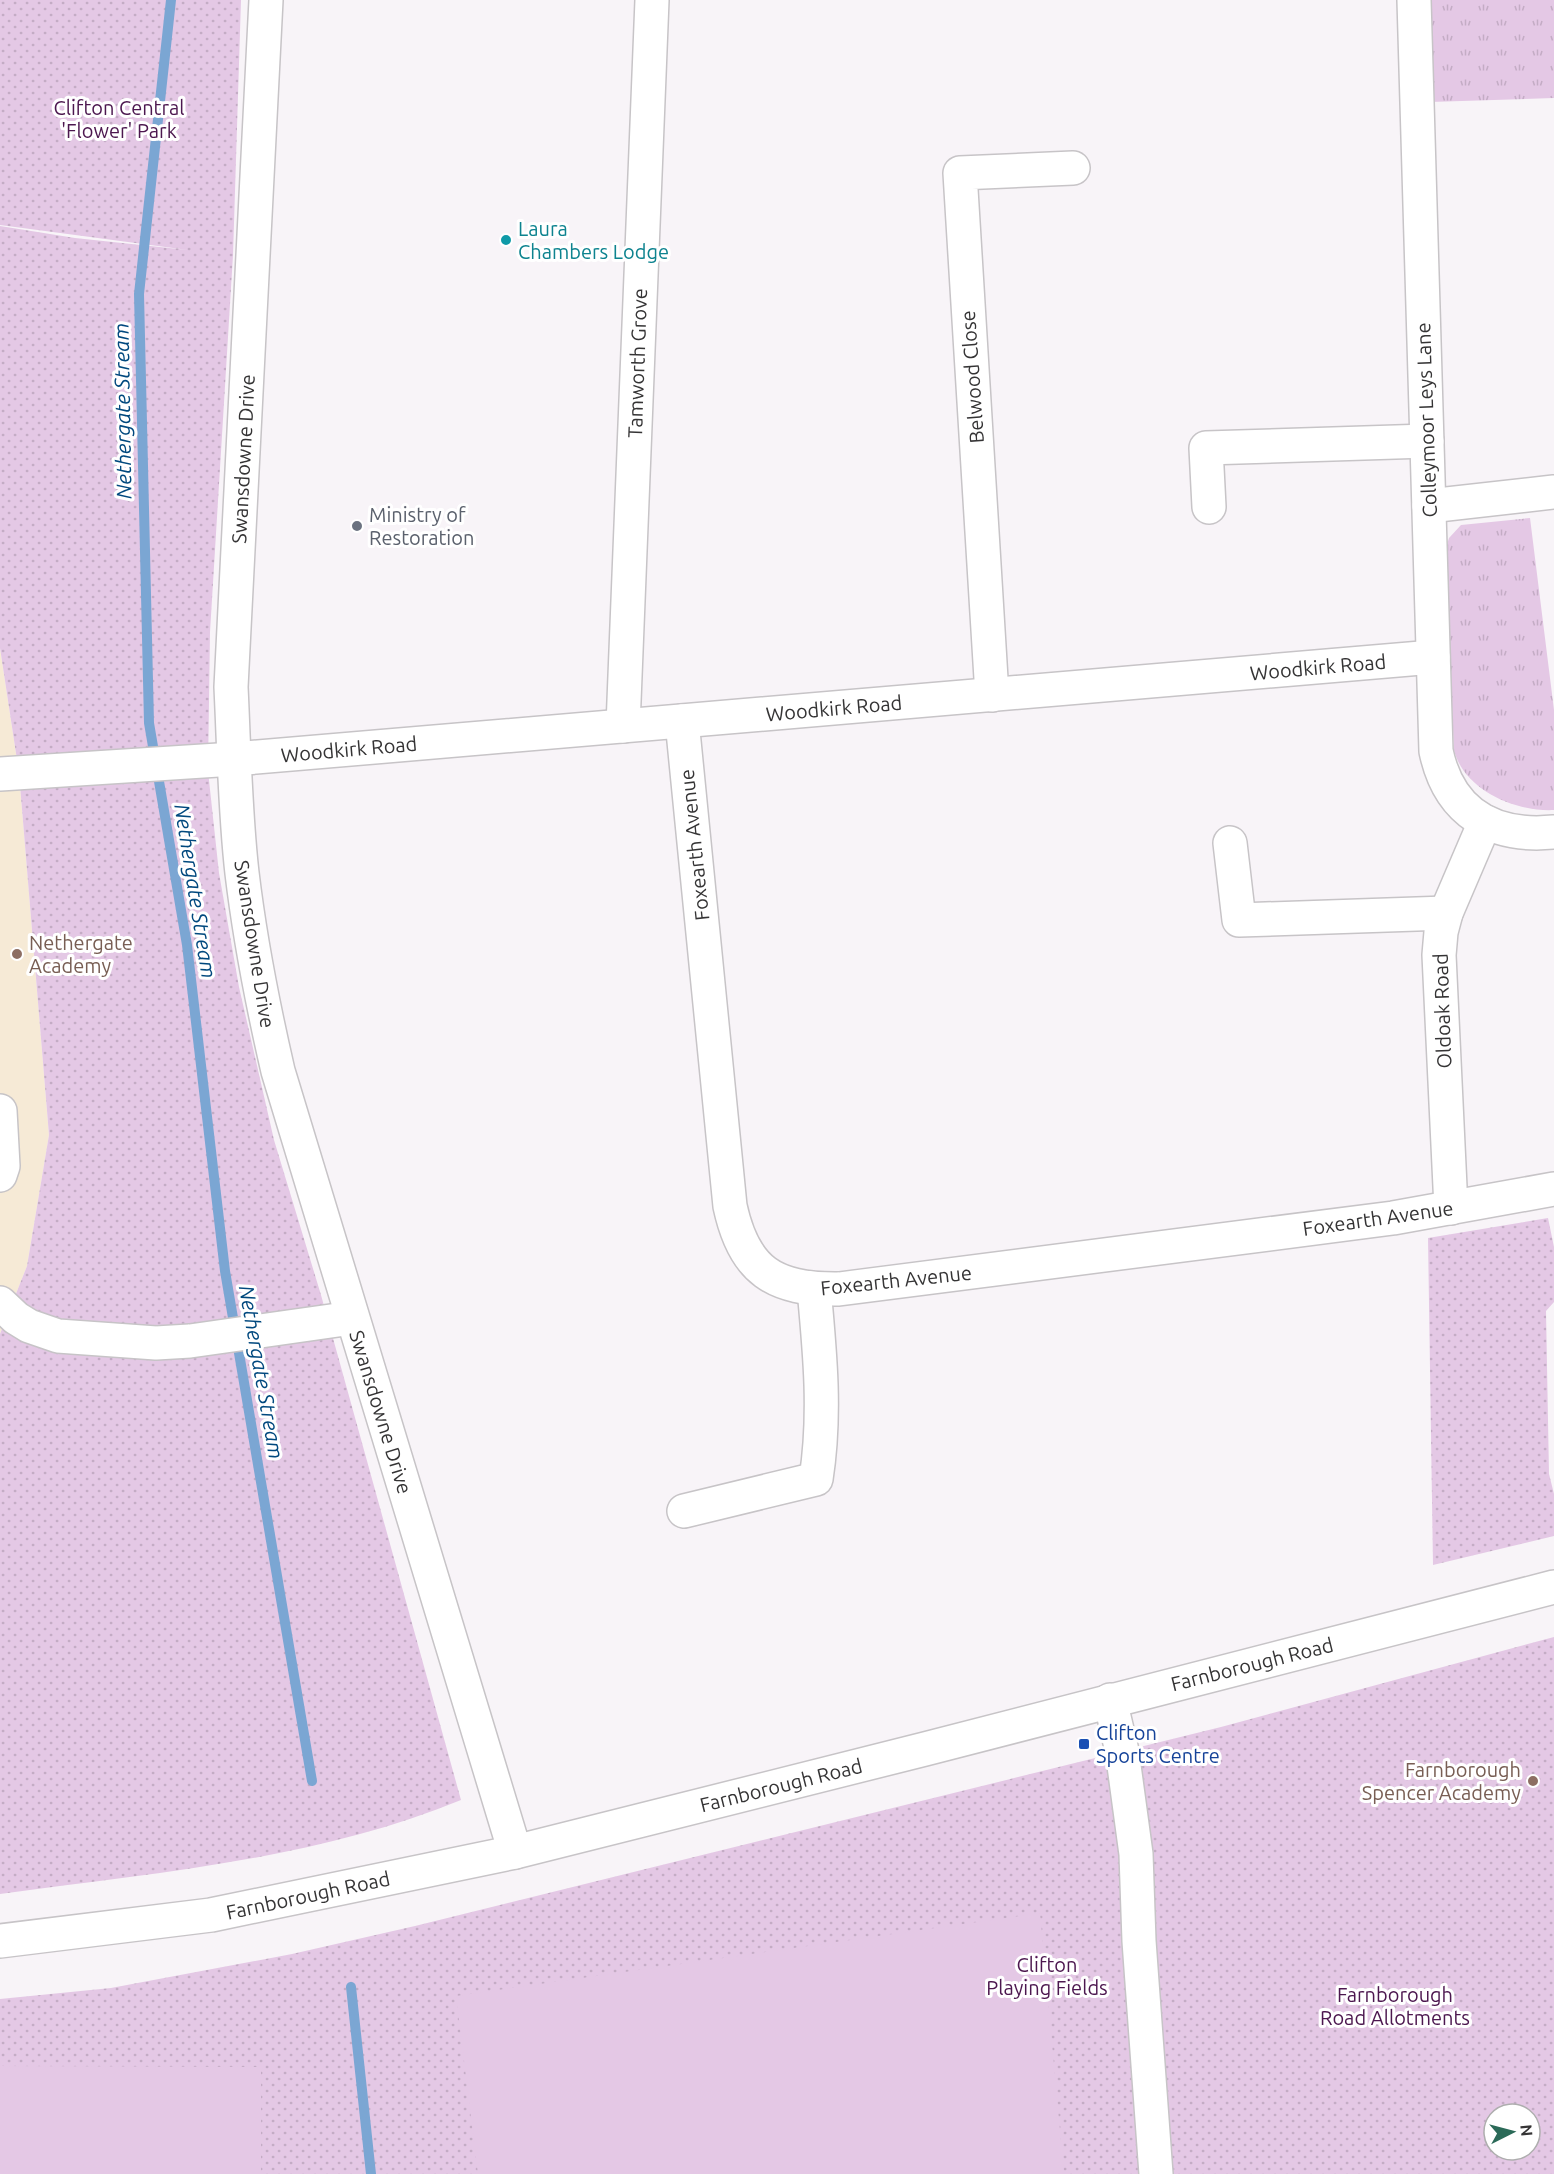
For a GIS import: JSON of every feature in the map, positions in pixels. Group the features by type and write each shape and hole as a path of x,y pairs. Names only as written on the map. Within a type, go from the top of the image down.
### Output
{"street":[{"name":"Swansdowne Drive","path":"266,0 232,675 234,759 242,873 263,1006 278,1071 515,1852"},
{"name":"Tamworth Grove","path":"623,726 652,0"},
{"name":"Colleymoor Leys Lane","path":"1414,0 1436,751 1439,768 1453,795 1472,814 1485,822"},
{"name":"Belwood Close","path":"992,695 960,173 1073,168"},
{"path":"1209,507 1206,448 1427,441"},
{"path":"1429,506 1554,492"},
{"name":"Woodkirk Road","path":"0,774 234,759 1433,657"},
{"name":"Foxearth Avenue","path":"682,721 730,1206 735,1230 745,1252 762,1270 776,1280 793,1286 839,1289 1393,1218 1554,1189"},
{"path":"1485,822 1500,829 1518,832 1554,832"},
{"name":"Oldoak Road","path":"1450,1208 1439,955 1441,932 1446,913 1485,822"},
{"path":"1230,843 1239,920 1446,913"},
{"path":"0,1111 3,1166 0,1175"},
{"path":"684,1511 816,1479 821,1447 822,1383 814,1289"},
{"path":"0,1303 16,1318 29,1326 58,1336 156,1343 211,1338 352,1318"},
{"name":"Farnborough Road","path":"0,1941 211,1915 515,1852 1554,1587"},
{"path":"1110,1700 1122,1751 1136,1854 1139,1941 1156,2174"}],"shaded area":[{"name":"Nethergate Academy","path":"0,648 19,773 49,1135 27,1266 0,1334"}],"green space":[{"name":"Clifton Central 'Flower' Park","path":"0,0 241,0 233,255 210,632 208,771 219,873 239,987 274,1140 321,1295 461,1800 406,1820 292,1851 175,1871 0,1894 0,1334 27,1266 49,1135 19,773 0,648 0,226 75,238 188,250 0,225"},
{"path":"1426,0 1554,0 1554,98 1430,102"},
{"path":"1530,518 1554,710 1554,810 1523,807 1493,796 1468,777 1454,750 1445,551 1449,538 1461,525"},
{"path":"1548,1218 1554,1247 1554,1302 1546,1311 1549,1474 1554,1494 1554,1536 1433,1565 1428,1238"},
{"name":"Clifton Playing Fields","path":"1554,1637 1554,2174 0,2174 0,1999 111,1988 292,1954 415,1926 1221,1727"},
{"path":"1040,1913 1064,2174 478,2174 456,1996"},
{"path":"0,2066 261,2067 261,2174 0,2174"}],"waterway":[{"name":"Nethergate Stream","path":"171,0 139,294 149,723 187,945 225,1271 312,1781"},
{"name":"Nethergate Stream","path":"351,1987 371,2174"}],"place":[{"name":"Laura Chambers Lodge","path":"506,240"},
{"name":"Ministry of Restoration","path":"357,526"},
{"name":"Nethergate Academy","path":"17,954"},
{"name":"Clifton Sports Centre","path":"1084,1744"},
{"name":"Farnborough Spencer Academy","path":"1533,1781"}],"park label":[{"name":"Farnborough Road Allotments","path":"1395,2006"}]}
